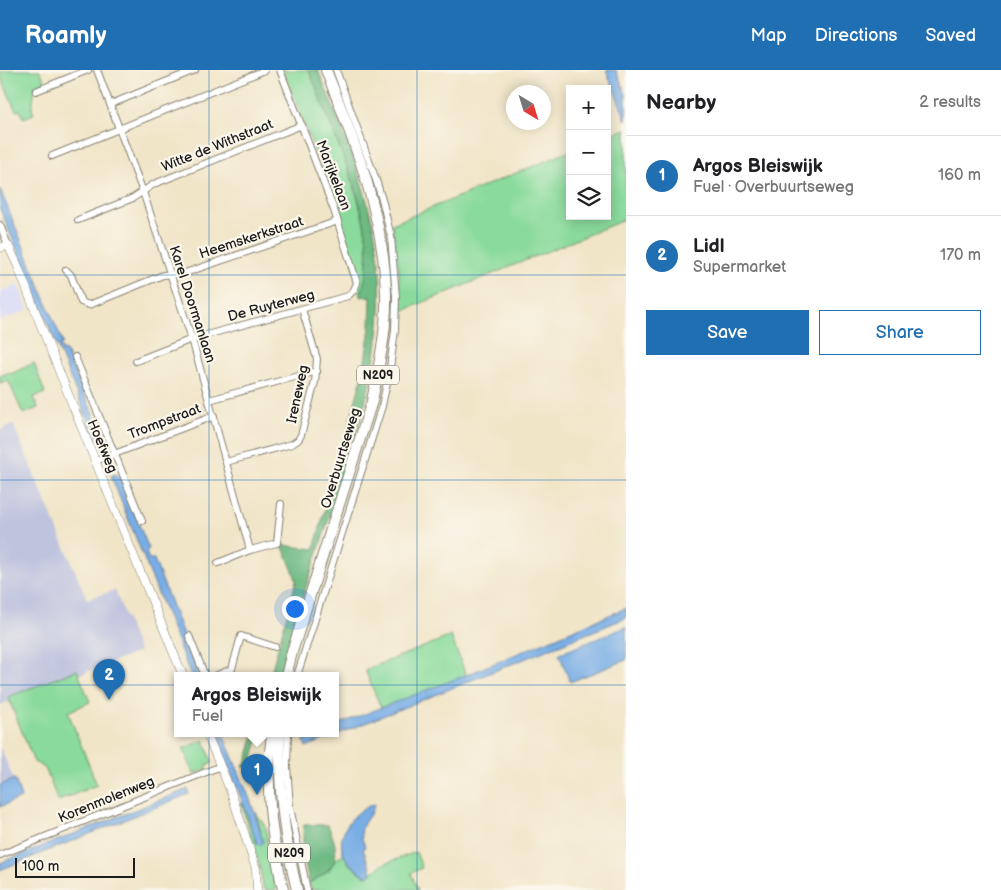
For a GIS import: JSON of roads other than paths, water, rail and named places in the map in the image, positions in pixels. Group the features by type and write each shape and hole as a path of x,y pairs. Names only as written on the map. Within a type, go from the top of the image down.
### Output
{"main road":[{"name":"Overbuurtseweg","path":"287,672 372,400 381,358 385,325 386,295 384,269 374,206 354,138 326,70"},
{"name":"N209","path":"272,737 268,767 268,800 283,890"},
{"name":"N209","path":"280,737 279,775 282,816 297,890"}],"street":[{"path":"36,91 88,70"},
{"name":"Karel Doormanlaan","path":"97,70 143,192 192,339 250,550"},
{"path":"111,104 195,70"},
{"path":"52,156 265,70"},
{"name":"Marijkelaan","path":"280,70 338,221 357,283 354,290"},
{"name":"Overbuurtseweg","path":"298,672 382,406 395,330 396,297 388,220 376,180 336,70"},
{"name":"Witte de Withstraat","path":"78,220 143,192 154,184 302,125"},
{"name":"Heemskerkstraat","path":"66,270 71,275 81,302 89,305 163,275 182,274 338,221"},
{"name":"Hoefweg","path":"0,225 4,246 39,318 70,400 181,672"},
{"name":"De Ruyterweg","path":"136,361 192,339 348,296 354,290"},
{"name":"Ireneweg","path":"226,462 292,444 301,435 316,382 317,370 317,359 302,309"},
{"name":"Hoefweg","path":"75,357 142,521"},
{"path":"209,400 317,370"},
{"name":"Trompstraat","path":"96,461 214,416"},
{"path":"218,563 250,550 277,542 281,504"},
{"path":"189,636 203,672"},
{"path":"225,672 232,669 241,636 275,647"},
{"path":"208,737 221,766 256,868 257,890"},
{"path":"288,737 287,766 290,807 307,890"},
{"name":"Korenmolenweg","path":"0,856 221,766"}],"water":[{"path":"606,70 616,70 626,94 626,120"},
{"path":"0,189 63,343 60,345 62,350 66,351 102,435 101,440 97,442 0,209"},
{"path":"115,474 120,478 149,549 146,552 149,559 154,559 197,672 189,672 111,476"},
{"path":"626,608 626,618 339,734 339,724 466,675"},
{"path":"626,627 626,660 570,682 559,654"},
{"path":"215,737 224,737 260,829 263,843 261,845 257,844 240,795"},
{"path":"306,737 331,737 306,747 303,738"},
{"path":"15,779 21,798 0,807 0,785"},
{"path":"188,789 189,794 0,870 0,863"},
{"path":"374,804 361,832 365,846 363,849 372,873 368,876 360,872 347,860 342,850 342,841 344,831 349,823 364,808"}],"place":[{"name":"Lidl","path":"109,700"},
{"name":"Argos Bleiswijk","path":"257,795"}]}
